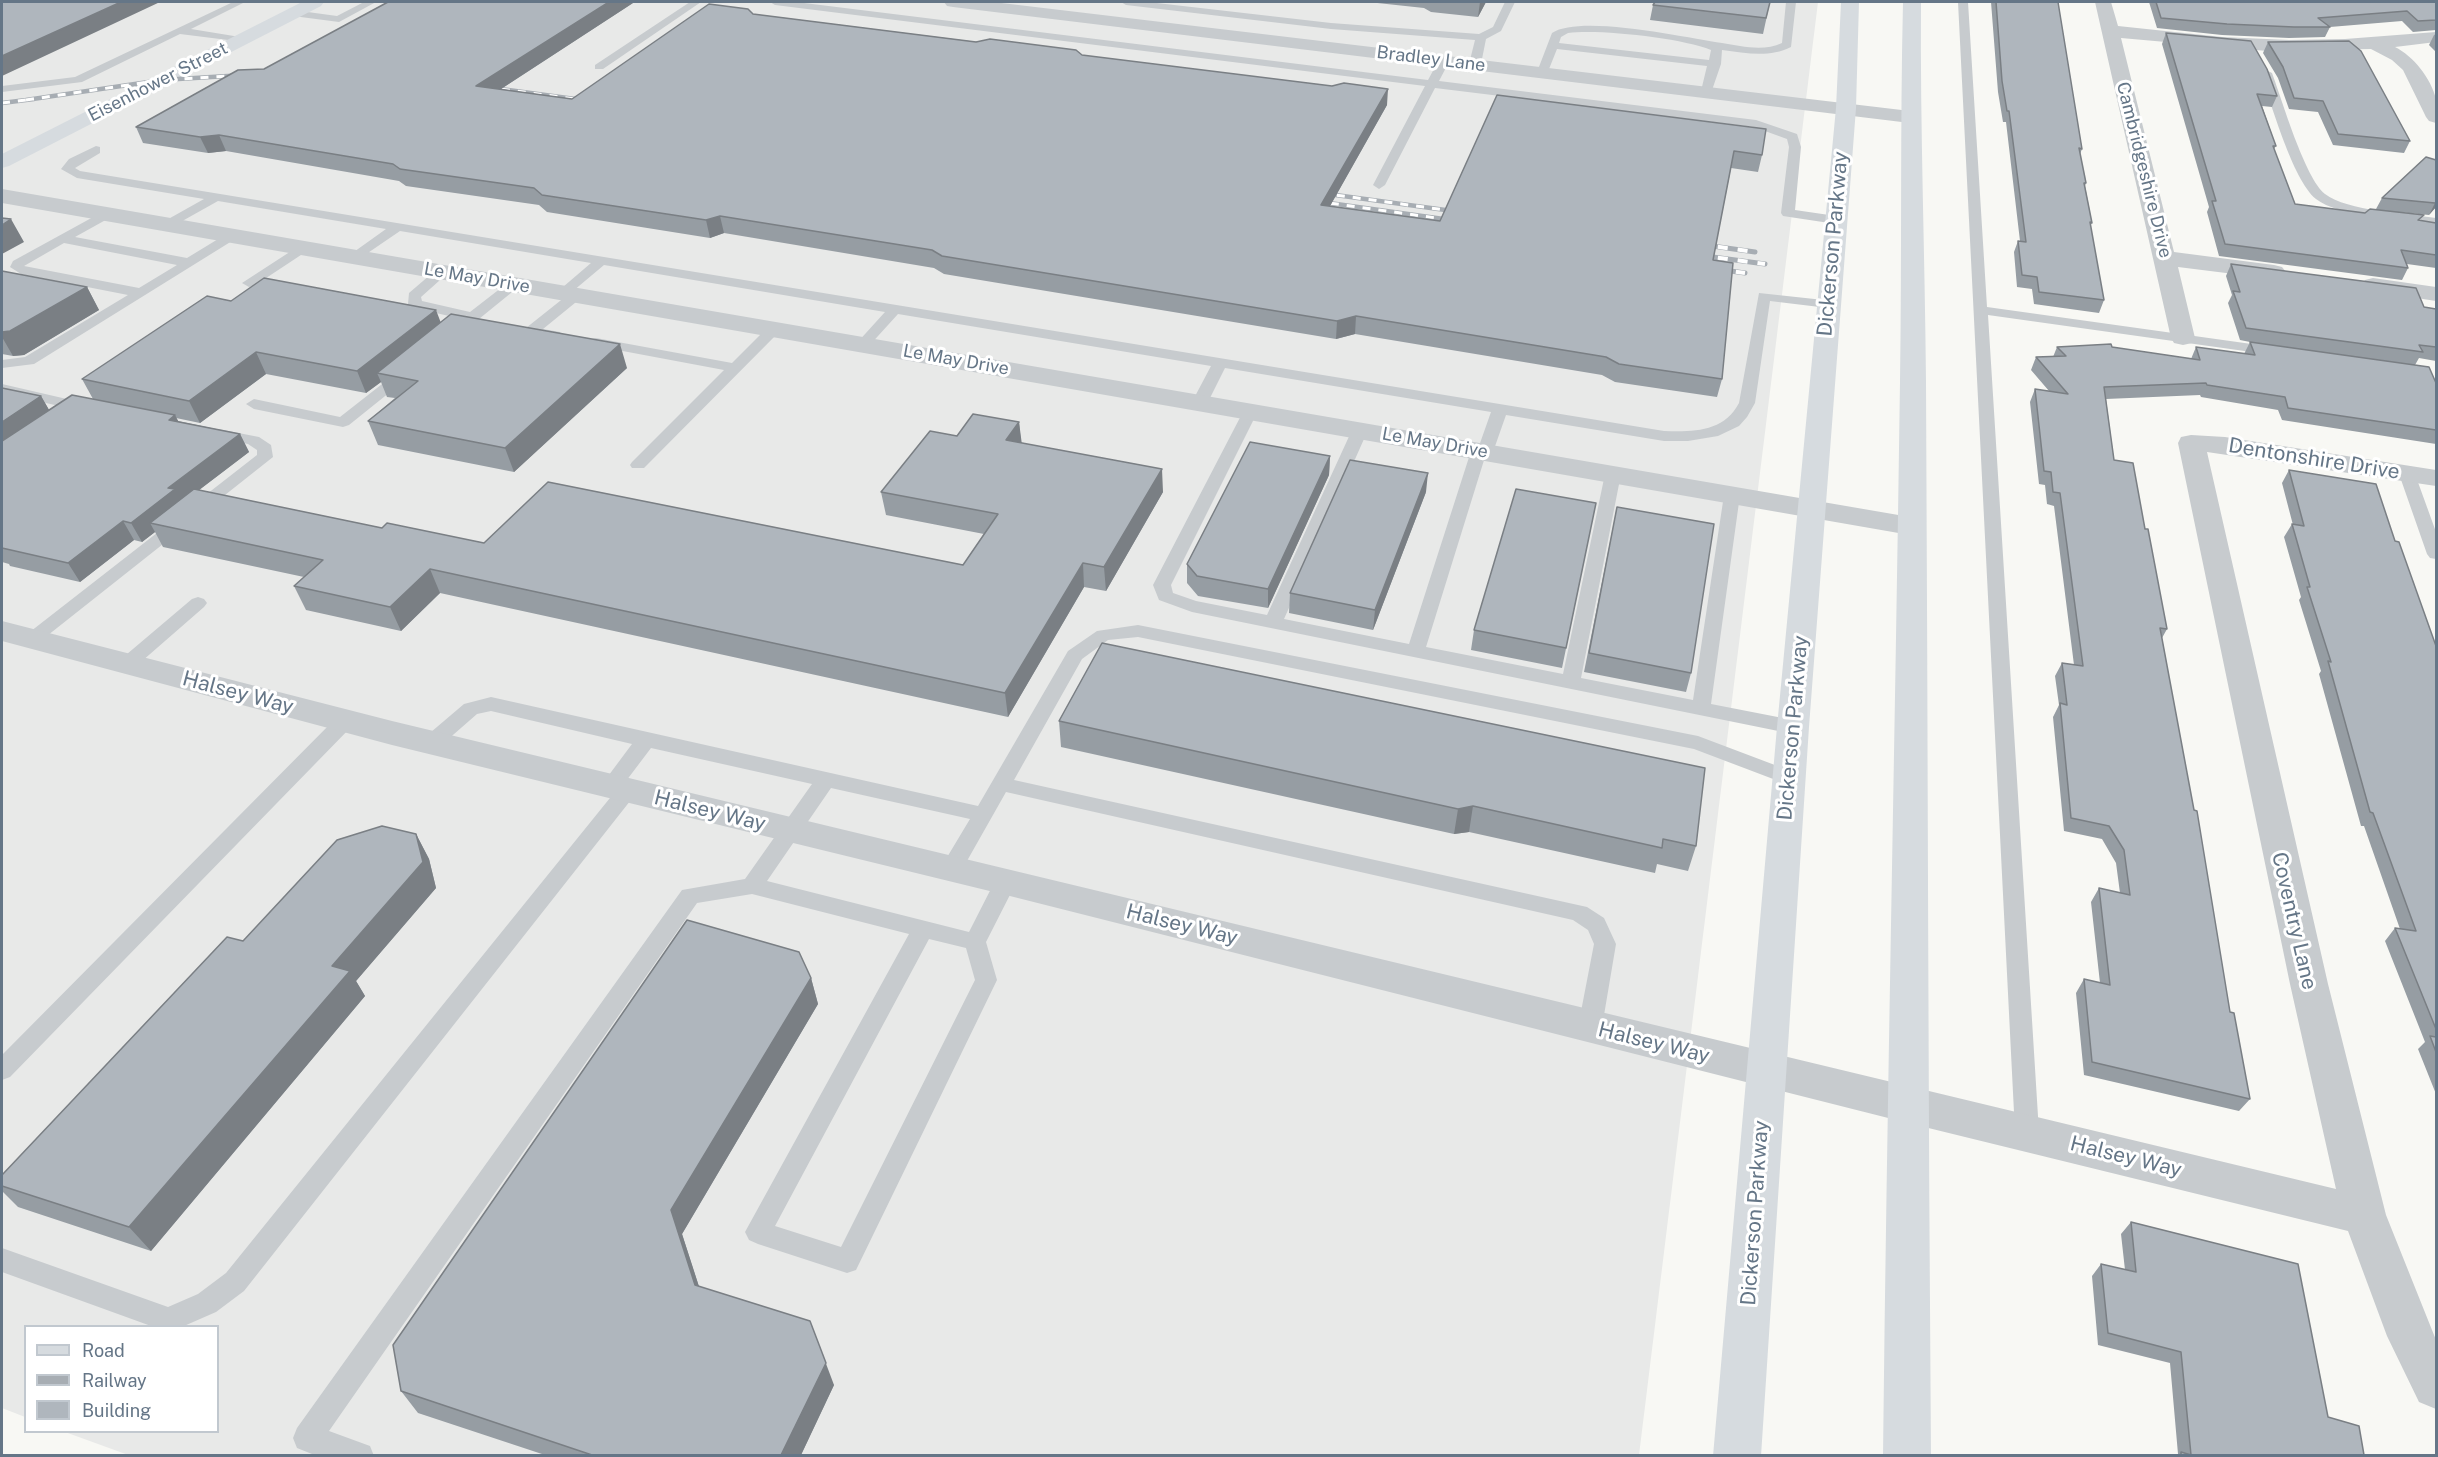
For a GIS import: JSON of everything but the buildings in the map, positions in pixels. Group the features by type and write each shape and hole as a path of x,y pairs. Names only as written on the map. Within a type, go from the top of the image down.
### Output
{"main road":[{"name":"Eisenhower Street","path":"2,162 315,2"},
{"name":"Dickerson Parkway","path":"1737,1455 1793,727 1846,108 1850,2"},
{"path":"1907,1455 1910,526 1913,378 1910,117 1912,2"}],"street":[{"name":"Bradley Lane","path":"952,2 1910,117"},
{"name":"Cambridgeshire Drive","path":"2103,2 2183,338"},
{"path":"2110,31 2256,54 2436,37"},
{"path":"2374,43 2399,56 2411,68 2436,117"},
{"name":"Le May Drive","path":"2,196 1910,526"},
{"path":"2165,258 2295,275"},
{"path":"2354,283 2436,294"},
{"name":"Dentonshire Drive","path":"2191,443 2225,445 2436,478"},
{"name":"Coventry Lane","path":"2191,443 2306,973 2364,1215 2410,1336 2436,1386"},
{"name":"Halsey Way","path":"17,635 431,743 1006,881 1766,1071 2364,1215"}],"lane":[{"path":"2,89 78,80 240,2"},
{"path":"293,13 339,19 371,2"},
{"path":"599,67 696,2"},
{"path":"775,2 840,5 966,25 1756,124 1793,137 1795,147 1788,213 1836,220"},
{"path":"1126,2 1331,26 1481,37 1497,29 1510,2"},
{"path":"1543,72 1559,32 1579,29 1769,51 1780,49 1787,45 1791,2"},
{"path":"1963,2 2027,1132"},
{"path":"966,25 988,6"},
{"path":"1251,37 1266,18"},
{"path":"1154,48 1172,28"},
{"path":"179,32 240,40"},
{"path":"1475,64 1481,37"},
{"path":"1303,67 1317,45"},
{"path":"1552,45 1715,63"},
{"path":"1707,91 1717,49 1712,45"},
{"path":"2256,54 2272,83 2299,161 2312,186 2321,196 2349,209 2436,222"},
{"path":"1379,185 1444,60"},
{"path":"1617,106 1624,81"},
{"path":"96,150 73,162 68,169 77,174 1664,436 1693,437 1717,431 1734,423 1742,415 1747,403 1764,296 1828,304"},
{"path":"168,225 216,197"},
{"path":"106,214 18,264 17,267 21,270 141,293"},
{"path":"356,257 398,227"},
{"path":"2,364 29,361 233,236"},
{"path":"62,239 190,263"},
{"path":"249,283 302,248"},
{"path":"601,261 531,331 735,368"},
{"path":"442,272 414,296 415,304 473,317"},
{"path":"446,340 514,284"},
{"path":"863,345 895,309"},
{"path":"1981,310 2287,353"},
{"path":"638,465 774,329"},
{"path":"254,404 344,422 418,362"},
{"path":"1200,402 1220,363"},
{"path":"2,389 85,407 60,419"},
{"path":"1416,651 1482,451 1500,410"},
{"path":"1250,411 1162,585 1165,596 1192,606 1793,727"},
{"path":"1273,622 1360,430"},
{"path":"17,635 265,457 265,448 253,441 206,431"},
{"path":"1570,682 1613,474"},
{"path":"2407,474 2436,554"},
{"path":"1701,708 1732,495"},
{"path":"127,664 198,603"},
{"path":"951,869 1075,655 1103,635 1138,631 1698,743 1789,778"},
{"path":"431,743 471,709 491,704 982,814"},
{"path":"2,1070 345,721"},
{"path":"2,1260 170,1320 207,1303 236,1282 619,789 646,740"},
{"path":"752,886 826,779"},
{"path":"1001,784 1579,913 1596,924 1605,944 1590,1027"},
{"path":"923,929 758,1232 847,1261 986,980 975,942 1006,881"},
{"path":"360,1455 307,1437 690,896 752,886 975,942"}],"shaded area":[{"path":"2,2 1818,2 1639,1455 131,1456 68,1433 219,1433 219,1325 24,1325 24,1417 2,1408"}],"railway":[{"path":"26,100 162,80 244,75"},
{"path":"486,87 590,101"},
{"path":"26,100 34,99"},
{"path":"2,103 26,100"},
{"path":"1321,193 1460,212"},
{"path":"1315,201 1458,221"},
{"path":"1698,244 1755,252"},
{"path":"1698,255 1765,264"},
{"path":"1716,269 1745,273"}]}
